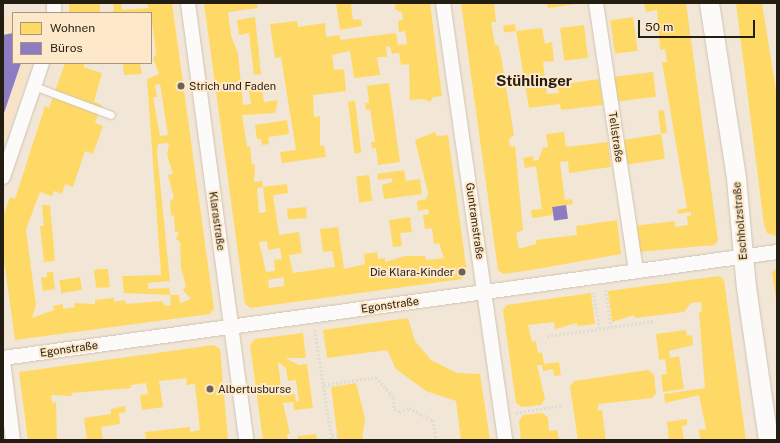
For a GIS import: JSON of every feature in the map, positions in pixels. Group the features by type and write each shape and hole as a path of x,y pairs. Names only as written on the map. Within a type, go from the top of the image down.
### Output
{"main road":[{"name":"Eschholzstraße","path":"709,3 736,178 744,257 768,440"}],"street":[{"name":"Klarastraße","path":"188,3 246,440"},
{"name":"Guntramstraße","path":"443,3 486,292 505,440"},
{"name":"Tellstraße","path":"596,3 636,271"},
{"path":"3,177 42,64"},
{"name":"Egonstraße","path":"3,358 777,252"},
{"path":"3,361 13,440"}],"lane":[{"path":"34,86 111,116"}],"path":[{"path":"598,276 611,327"},
{"path":"598,276 599,329"},
{"path":"313,316 332,440"},
{"path":"547,336 654,321"},
{"path":"324,385 376,377 394,398 394,409 404,412 408,408 433,420 436,440"},
{"path":"531,410 561,405"},
{"path":"331,434 338,436"}],"shaded area":[{"path":"12,15 12,64 32,64 3,150 3,16"}],"building: Wohnen":[{"path":"69,3 100,3 100,12 69,12"},
{"path":"113,3 121,3 122,10 149,8 146,3 172,3 214,309 210,314 15,340 3,253 3,217 10,197 15,199 45,106 49,108 65,64 84,64 83,67 102,73 94,102 102,105 95,123 103,126 93,154 85,151 73,187 65,184 62,194 54,191 52,196 40,192 35,205 26,230 36,305 32,318 54,310 53,306 63,304 63,309 75,307 74,303 95,304 95,300 114,298 114,302 125,300 126,304 162,301 165,306 171,305 170,295 124,293 122,276 161,275 147,79 159,74 153,58 156,54 152,12 109,12 114,11","holes":["160,84 168,135 160,136 153,97 157,97 155,85","169,143 167,155 173,174 168,175 174,198 170,201 171,216 174,215 175,232 179,232 176,239 180,242 181,268 186,286 183,290 191,299 180,303 179,295 170,295 169,288 148,289 148,283 170,281 157,152 158,144"]},
{"path":"204,3 257,3 258,8 228,12 231,36 238,53 243,105 251,104 249,90 262,88 264,102 278,100 275,113 242,115 247,147 250,146 252,165 255,164 254,182 262,181 263,187 287,184 288,193 273,195 279,235 299,232 302,253 289,255 293,273 335,267 332,251 323,252 320,229 338,227 344,269 365,264 364,254 377,252 378,259 385,258 385,262 405,256 425,256 426,260 444,258 439,243 434,244 432,228 425,229 423,215 429,214 428,209 418,211 417,201 426,199 428,193 415,140 435,132 437,136 448,135 467,273 462,279 251,308 245,304","holes":["263,187 266,212 259,213 257,188","267,241 268,250 280,248 282,259 274,260 275,271 266,272 259,242","284,277 284,286 269,288 268,280"]},
{"path":"336,3 359,3 351,5 353,20 361,19 362,26 340,30"},
{"path":"401,3 430,3 442,96 433,97 430,102 423,99 410,100 409,64 401,65 399,53 392,54 390,46 386,47 387,57 377,57 380,75 354,78 350,51 332,55 334,70 344,69 346,91 313,95 314,117 320,116 320,146 324,145 326,157 282,163 280,152 296,150 281,57 275,58 270,24 297,21 298,27 325,23 326,37 340,35 340,40 396,33 398,45 407,44 405,31 399,32 398,21 403,20 402,13 395,9 395,5"},
{"path":"461,3 494,3 496,22 491,22 495,45 498,45 501,56 514,135 509,139 510,147 515,146 523,230 516,233 519,249 536,244 536,240 577,235 576,226 617,220 621,254 503,274 498,270"},
{"path":"547,3 576,3 576,4 548,8"},
{"path":"644,3 686,3 718,240 715,245 638,252 634,226 675,221 675,227 688,225 687,216 691,216 691,212 678,214 677,210 687,208 662,62 667,62 665,49 660,50 657,10 646,12"},
{"path":"736,3 762,3 777,97 777,236 767,233 764,224"},
{"path":"255,17 261,74 254,75 249,33 239,35 237,20"},
{"path":"633,17 638,51 615,54 610,20"},
{"path":"515,24 516,31 504,33 503,26"},
{"path":"584,25 588,58 564,61 560,28"},
{"path":"542,28 545,44 552,42 554,61 543,62 547,94 559,93 557,85 599,79 603,105 561,110 560,104 529,108 516,31"},
{"path":"123,64 140,64 142,74 124,75"},
{"path":"653,72 656,97 616,102 613,77"},
{"path":"389,83 400,162 378,165 376,148 372,149 371,142 375,142 370,109 366,110 365,103 369,103 367,86"},
{"path":"355,101 361,153 354,153 348,102"},
{"path":"664,110 667,133 661,134 658,111"},
{"path":"287,120 289,134 268,137 269,144 262,145 261,139 257,139 255,125"},
{"path":"564,132 566,147 608,142 611,167 569,173 568,161 560,162 565,200 572,199 573,204 552,207 553,215 532,218 531,210 542,209 536,166 525,168 523,158 533,156 534,161 538,160 543,148 548,147 546,134"},
{"path":"661,134 665,159 626,165 622,140"},
{"path":"404,170 406,181 420,179 422,194 384,199 382,185 392,182 392,178 378,180 377,174"},
{"path":"369,175 372,201 359,202 356,177"},
{"path":"42,205 50,205 55,261 44,262 40,226 44,226"},
{"path":"306,207 307,218 288,220 287,209"},
{"path":"410,217 412,232 400,233 402,246 393,247 389,220"},
{"path":"777,267 777,299 776,299 772,273"},
{"path":"108,269 110,287 96,288 94,270"},
{"path":"47,272 53,272 55,289 43,291 41,278 47,277"},
{"path":"719,276 724,280 746,440 700,440 699,430 706,429 699,395 665,403 664,394 705,388 699,312 702,311 701,302 691,303 684,312 635,318 634,315 612,322 608,291"},
{"path":"80,277 82,290 61,293 59,280"},
{"path":"591,293 595,324 577,326 577,323 555,329 554,322 528,325 532,342 536,341 538,353 542,352 544,364 559,362 561,375 554,376 553,369 543,371 542,365 537,365 545,399 541,405 522,407 516,403 503,310 507,305"},
{"path":"408,318 415,341 431,360 457,373 480,374 490,440 461,440 456,401 426,391 396,369 387,350 327,358 323,330"},
{"path":"686,330 687,336 692,335 693,345 669,351 670,358 679,356 684,389 663,392 661,375 667,374 665,359 659,360 656,334"},
{"path":"303,333 306,358 285,358 299,365 307,364 313,408 294,410 293,402 283,403 290,434 287,434 288,440 263,440 250,345 255,339","holes":["278,362 286,368 288,381 296,380 299,401 296,402 295,394 282,396"]},
{"path":"214,345 220,349 228,440 146,440 145,432 190,427 190,432 200,430 195,384 186,385 187,378 159,381 163,407 142,410 140,395 148,394 146,383 131,385 131,388 71,393 72,396 51,395 52,403 56,402 57,440 28,440 19,372"},
{"path":"648,370 654,375 656,393 652,398 599,404 597,410 602,410 606,440 578,440 570,387 574,381"},
{"path":"356,383 365,418 362,440 338,440 331,387"},
{"path":"125,406 126,412 119,413 120,424 101,427 103,440 87,440 84,418 111,414 111,409"},
{"path":"542,413 548,417 549,431 557,430 559,440 521,440 519,421 523,415"},
{"path":"687,419 687,425 682,426 684,440 669,440 667,422"},
{"path":"316,434 317,440 298,440 298,436"}],"building: Büros":[{"path":"12,33 12,64 21,64 3,116 3,35"},
{"path":"566,205 568,219 554,221 552,207"}],"place":[{"name":"Strich und Faden","path":"181,86"},
{"name":"Die Klara-Kinder","path":"462,272"},
{"name":"Albertusburse","path":"210,389"}],"district":[{"name":"Stühlinger","path":"534,81"}]}
